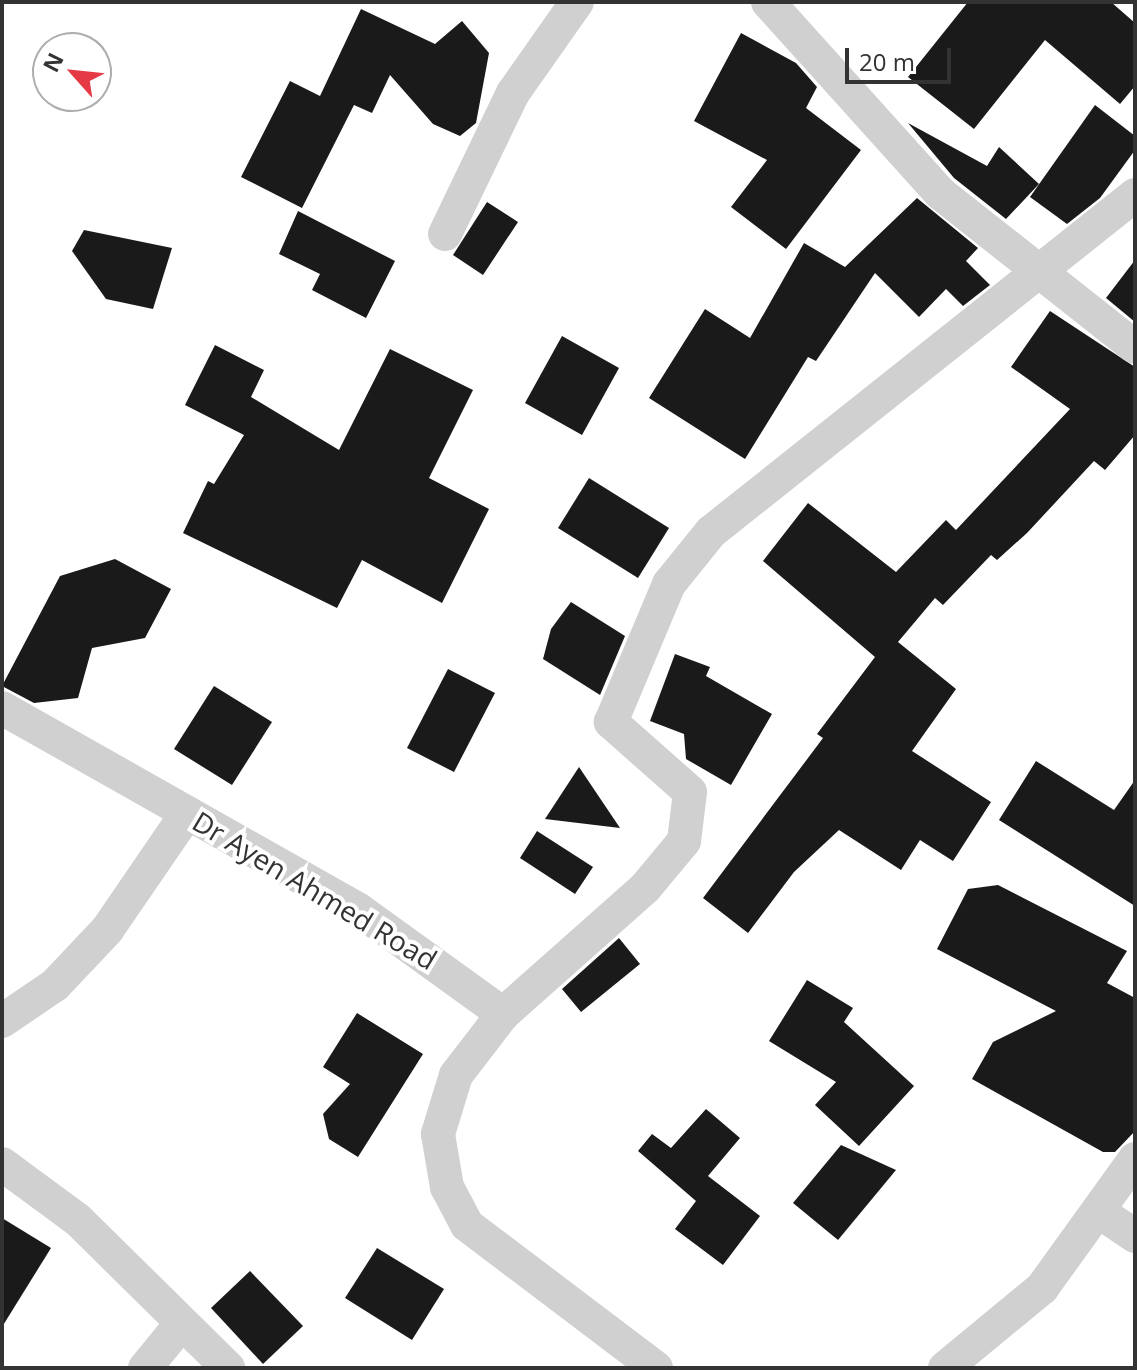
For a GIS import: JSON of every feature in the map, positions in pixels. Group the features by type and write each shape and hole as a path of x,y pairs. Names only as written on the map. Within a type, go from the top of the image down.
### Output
{"street":[{"path":"445,234 513,93 577,2"},
{"path":"768,2 940,193 1038,274 1135,347"},
{"path":"656,1368 467,1225 447,1187 438,1134 456,1075 503,1014 645,888 684,841 690,792 611,722 669,584 711,532 1135,195"},
{"name":"Dr Ayen Ahmed Road","path":"2,708 359,910 503,1014"},
{"path":"2,1021 55,985 107,930 187,813"},
{"path":"945,1368 1042,1288 1135,1159"},
{"path":"2,1164 78,1220 228,1368"},
{"path":"1098,1211 1135,1236"},
{"path":"145,1368 182,1323"}],"building":[{"path":"968,2 1111,2 1135,23 1135,86 1120,104 1045,40 974,129 908,77"},
{"path":"361,9 435,44 462,21 489,53 476,123 460,136 433,124 390,75 372,113 354,105 302,208 241,177 290,81 320,96"},
{"path":"741,33 796,63 817,87 806,108 861,150 786,249 731,207 767,160 694,121"},
{"path":"1095,105 1135,136 1135,150 1100,198 1067,224 1030,197"},
{"path":"908,123 987,166 999,147 1039,184 1006,219 954,178"},
{"path":"917,198 978,248 966,261 990,285 963,306 946,289 919,317 875,273 816,361 808,357 745,459 649,398 705,309 750,338 804,243 845,267"},
{"path":"487,202 518,222 483,275 453,255"},
{"path":"298,211 395,261 366,318 312,290 320,274 279,254"},
{"path":"84,230 172,248 153,309 106,299 72,251"},
{"path":"1135,260 1135,322 1106,298"},
{"path":"1050,311 1135,367 1135,435 1105,470 1094,461 1027,533 997,560 991,555 943,605 935,598 898,642 956,689 912,751 991,802 953,861 920,840 901,870 839,830 794,872 748,933 703,898 823,738 817,734 875,657 763,561 808,503 896,572 946,520 956,530 1070,409 1011,367"},
{"path":"562,336 619,368 582,435 525,403"},
{"path":"215,345 264,370 251,397 339,450 390,349 473,390 429,478 489,509 442,603 362,560 337,608 183,533 208,481 214,484 244,435 185,405"},
{"path":"589,478 669,528 638,578 558,528"},
{"path":"115,559 171,589 145,638 92,648 78,698 34,703 2,686 60,576"},
{"path":"571,602 625,636 600,695 543,659 551,629"},
{"path":"675,654 710,667 706,676 772,714 731,785 686,759 684,734 650,721"},
{"path":"448,669 495,693 454,772 407,748"},
{"path":"214,686 272,722 232,785 174,749"},
{"path":"1036,761 1114,810 1135,780 1135,906 999,820"},
{"path":"579,767 620,828 545,819"},
{"path":"537,831 593,867 575,894 520,858"},
{"path":"998,885 1127,951 1107,983 1135,998 1135,1131 1115,1152 1103,1152 972,1079 993,1042 1056,1011 937,949 968,889"},
{"path":"619,938 640,964 581,1012 562,989"},
{"path":"807,980 853,1008 844,1022 914,1086 859,1146 815,1105 836,1082 769,1041"},
{"path":"357,1013 423,1054 358,1157 329,1139 323,1114 350,1084 323,1067"},
{"path":"706,1109 740,1138 708,1176 760,1216 723,1265 675,1229 696,1201 638,1151 652,1134 671,1148"},
{"path":"841,1145 896,1170 838,1240 793,1203"},
{"path":"2,1218 51,1248 2,1327"},
{"path":"377,1248 444,1289 412,1340 345,1298"},
{"path":"250,1271 303,1326 263,1364 211,1308"}]}
